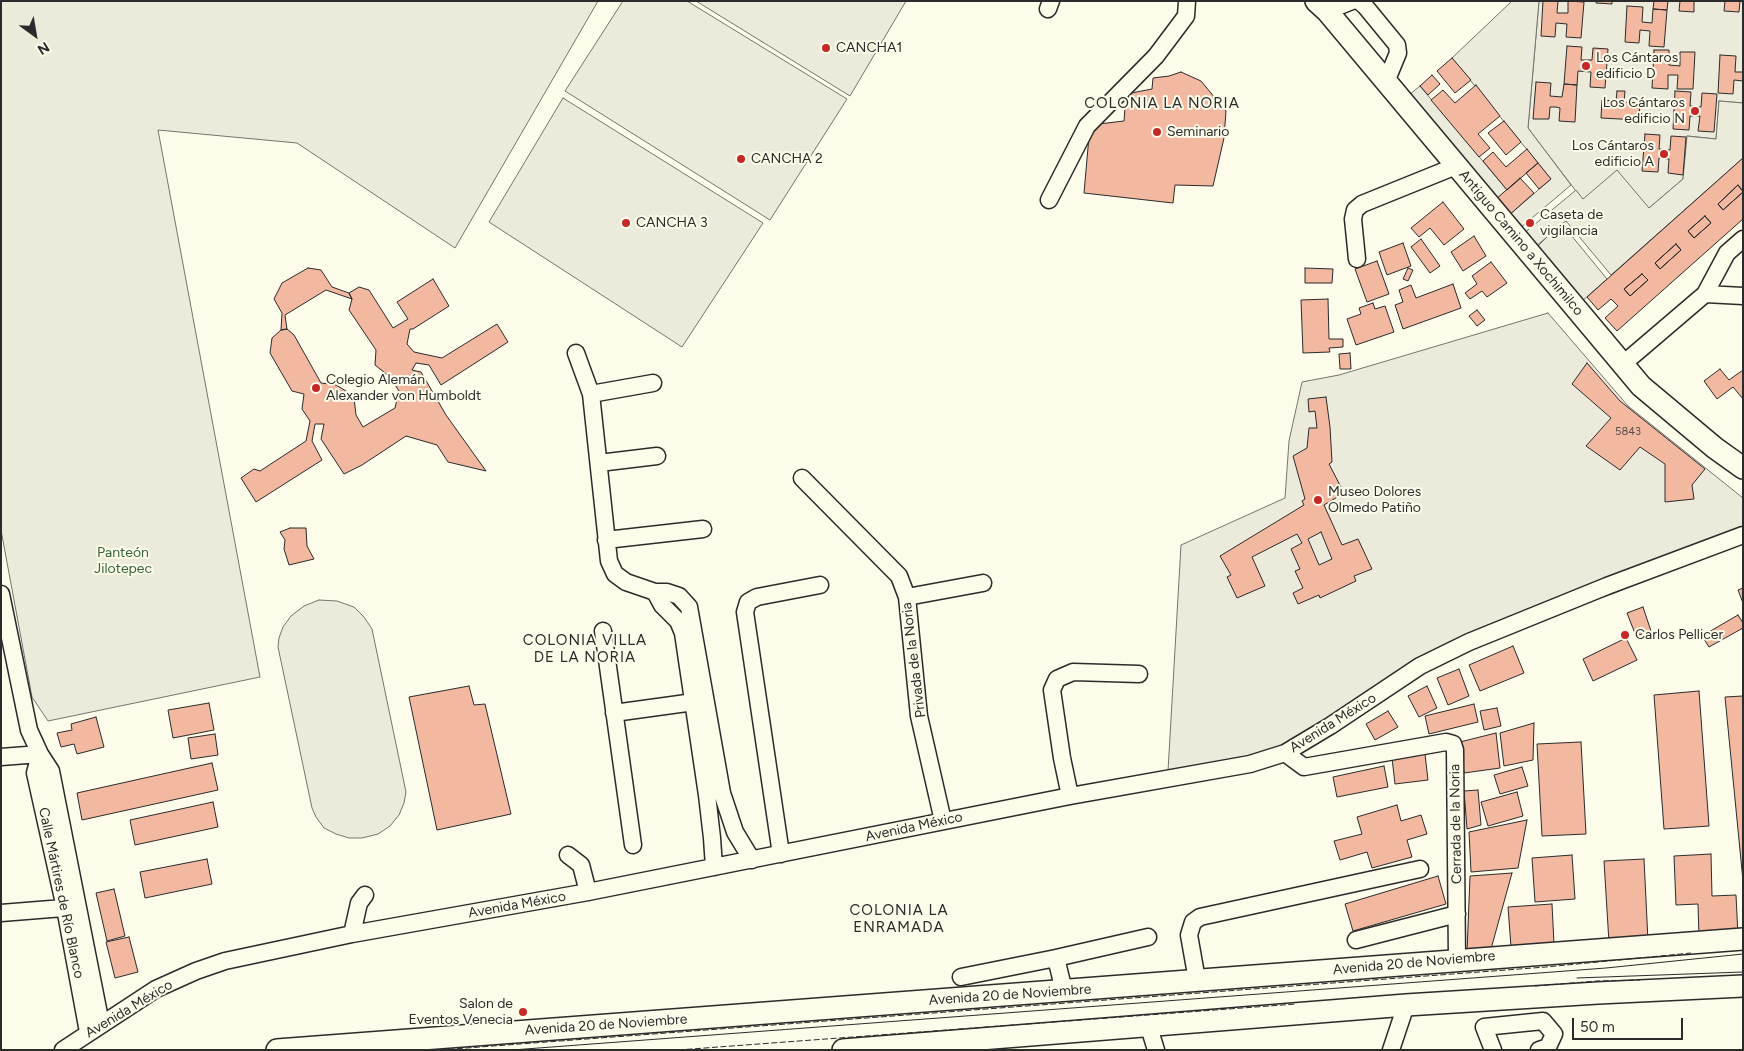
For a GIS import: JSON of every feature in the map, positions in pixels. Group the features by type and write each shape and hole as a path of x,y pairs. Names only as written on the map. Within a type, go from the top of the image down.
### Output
{"main road":[{"name":"Antiguo Camino a Xochimilco","path":"1321,6 1640,386 1715,448 1743,467"},
{"name":"Avenida 20 de Noviembre","path":"277,1050 1743,939"},
{"path":"843,1050 936,1046 1406,1005 1598,992 1743,986"}],"street":[{"path":"1049,200 1087,126 1156,56 1186,16 1187,1"},
{"path":"1321,6 1352,1"},
{"path":"1359,1 1397,45 1398,53 1386,82"},
{"path":"1357,259 1353,220 1355,210 1362,204 1456,166"},
{"path":"1623,364 1705,294 1727,253 1743,239"},
{"path":"1705,294 1743,296"},
{"path":"576,353 591,394 609,561 615,574 626,582 655,592 667,592 680,596 689,607 694,670 694,702 706,739"},
{"path":"591,394 653,383"},
{"path":"599,463 657,456"},
{"name":"Privada de la Noria","path":"802,478 899,576 907,597 919,716 943,821"},
{"path":"606,540 703,529"},
{"name":"Avenida México","path":"63,1050 156,989 225,961 352,934 714,868 1070,796 1250,764 1285,753 1330,726 1420,666 1468,642 1606,586 1743,535"},
{"path":"907,597 983,584"},
{"path":"781,854 746,612 748,602 757,597 820,585"},
{"path":"1,594 29,730 40,754 1,757"},
{"path":"603,631 633,845"},
{"path":"694,670 714,794 712,838 714,868"},
{"path":"1070,796 1062,758 1052,690 1057,679 1073,672 1140,674"},
{"path":"614,713 694,702"},
{"name":"Cerrada de la Noria","path":"1285,753 1304,767 1446,742 1453,744 1455,750 1457,960"},
{"name":"Calle Mártires de Río Blanco","path":"40,754 35,772 72,907 95,1028"},
{"path":"714,794 752,860"},
{"path":"568,855 581,864 588,892"},
{"path":"1197,980 1189,935 1193,922 1200,917 1420,869"},
{"path":"352,934 359,903 365,895"},
{"path":"1,913 72,907"},
{"path":"1356,940 1457,914"},
{"path":"962,977 1148,937"},
{"path":"1056,958 1064,990"},
{"path":"1391,1050 1406,1005"},
{"path":"1493,1050 1484,1027 1543,1022 1554,1034 1548,1047 1539,1050"},
{"path":"1149,1027 1156,1050"}],"green space":[{"name":"Panteón Jilotepec","path":"1,1 598,1 455,248 297,143 158,130 260,677 48,721 32,697 1,530"},
{"name":"CANCHA 2","path":"623,1 687,1 847,99 770,220 565,91"},
{"name":"CANCHA1","path":"696,1 906,1 850,96"},
{"path":"1539,1 1743,1 1743,103 1719,101 1716,139 1687,136 1683,179 1649,208 1582,199 1528,128"},
{"name":"CANCHA 3","path":"563,98 763,223 682,347 489,222"},
{"path":"1548,313 1628,406 1743,498 1743,540 1612,594 1467,646 1296,748 1168,771 1181,545 1285,498 1289,441 1302,382 1339,375"},
{"path":"319,600 337,601 354,607 372,629 406,792 399,815 390,826 378,834 362,838 349,838 324,828 312,808 278,647 283,627 291,616 304,606"}],"shaded area":[{"path":"1512,1 1539,1 1528,128 1571,185 1519,229 1508,216 1551,179 1452,58"},
{"path":"1420,86 1507,190 1495,200 1409,95"},
{"path":"1719,101 1743,103 1743,158 1611,275 1566,221 1562,224 1607,279 1581,302 1536,248 1547,237 1535,247 1523,234 1576,190 1583,199 1617,170 1649,208 1683,179 1687,136 1716,139"}],"building":[{"path":"1543,1 1558,1 1557,13 1568,13 1568,1 1584,2 1581,38 1566,37 1567,24 1556,23 1555,37 1541,36"},
{"path":"1596,1 1612,1 1612,4 1596,3"},
{"path":"1654,1 1668,1 1667,10 1653,9"},
{"path":"1680,1 1694,1 1694,12 1679,11"},
{"path":"1725,1 1740,1 1739,12 1724,11"},
{"path":"1627,6 1643,7 1642,22 1652,23 1653,9 1667,10 1664,47 1649,46 1650,31 1640,30 1639,43 1625,42"},
{"name":"Los Cántaros edificio D","path":"1567,46 1582,47 1581,60 1592,60 1593,48 1608,49 1605,88 1590,87 1591,72 1578,71 1577,85 1564,84"},
{"path":"1654,50 1669,50 1669,65 1680,66 1680,52 1695,52 1693,89 1677,89 1678,75 1668,75 1668,89 1652,88"},
{"path":"1720,55 1736,56 1735,72 1743,72 1743,81 1734,80 1733,94 1718,93"},
{"path":"1452,58 1471,80 1455,93 1437,71"},
{"name":"Seminario","path":"1181,72 1201,81 1226,111 1224,138 1213,186 1175,185 1173,203 1084,193 1090,125 1124,121 1126,94 1152,89 1153,78"},
{"path":"1432,75 1440,84 1428,95 1420,86"},
{"path":"1536,82 1551,83 1550,96 1562,97 1564,84 1577,85 1575,122 1559,121 1560,108 1556,107 1550,107 1549,119 1533,119"},
{"path":"1476,85 1500,116 1478,134 1490,148 1479,157 1431,100 1443,90 1455,103"},
{"path":"1617,91 1625,91 1624,102 1640,103 1639,120 1601,118 1602,100 1616,101"},
{"name":"Los Cántaros edificio N","path":"1675,91 1691,92 1690,106 1701,107 1702,93 1717,94 1714,132 1698,131 1700,116 1690,116 1689,130 1673,129"},
{"path":"1504,121 1521,142 1506,155 1488,133"},
{"name":"Los Cántaros edificio A","path":"1645,134 1660,135 1659,149 1670,150 1671,136 1686,137 1683,175 1668,173 1669,159 1659,158 1658,172 1642,171"},
{"path":"1527,149 1538,163 1507,190 1483,161 1493,152 1506,167"},
{"path":"1743,158 1743,191 1738,185 1718,204 1723,210 1743,192 1743,219 1617,331 1605,318 1618,306 1611,299 1598,310 1587,297","holes":["1705,216 1711,223 1694,238 1688,231","1676,244 1681,250 1660,269 1655,263","1642,274 1648,280 1630,296 1624,289"]},
{"path":"1538,163 1551,179 1539,189 1526,173"},
{"path":"1520,178 1534,193 1508,216 1495,200"},
{"path":"1738,185 1743,192 1723,210 1718,204"},
{"path":"1443,202 1464,229 1444,245 1430,228 1419,237 1411,228"},
{"path":"1705,216 1711,223 1694,238 1688,231"},
{"path":"1474,236 1486,256 1463,271 1451,252"},
{"path":"1421,239 1440,266 1430,273 1411,247"},
{"path":"1403,243 1411,266 1387,275 1379,252"},
{"path":"1676,244 1681,250 1660,269 1655,263"},
{"path":"1377,261 1389,294 1367,302 1355,269"},
{"path":"1491,262 1507,283 1487,297 1482,291 1470,299 1465,293 1477,284 1472,276"},
{"path":"308,268 321,270 332,287 349,293 352,299 326,290 285,315 287,329 281,330 282,313 274,299 282,283"},
{"path":"1305,268 1333,269 1332,283 1305,283"},
{"path":"1408,268 1413,270 1408,281 1403,279"},
{"path":"1642,274 1648,280 1630,296 1624,289"},
{"name":"Colegio Alemán Alexander von Humboldt","path":"433,279 449,306 413,329 410,329 407,344 414,352 442,358 497,324 508,342 441,385 429,365 416,363 412,370 421,372 446,415 486,471 448,462 437,445 406,436 362,465 344,474 321,439 324,424 315,424 312,441 322,460 256,502 241,478 254,469 260,471 306,441 310,421 302,409 304,394 292,391 270,353 272,338 281,330 287,329 294,335 321,383 336,385 354,398 356,415 363,427 395,408 399,391 390,377 375,365 376,350 349,310 352,299 349,293 359,287 369,290 393,328 408,319 397,302"},
{"path":"1453,284 1461,308 1403,329 1395,305 1403,302 1399,290 1411,285 1416,298"},
{"path":"1328,299 1329,339 1343,339 1343,347 1329,348 1330,352 1303,353 1301,300"},
{"path":"1373,303 1375,309 1385,306 1394,332 1356,345 1347,319 1361,314 1359,308"},
{"path":"1477,310 1485,320 1477,326 1469,316"},
{"path":"1350,353 1351,369 1340,369 1339,354"},
{"path":"1587,363 1620,401 1705,469 1692,485 1694,499 1665,502 1665,464 1640,447 1620,470 1586,446 1611,418 1572,384"},
{"path":"1720,369 1729,380 1743,370 1743,399 1733,387 1717,399 1704,381"},
{"name":"Museo Dolores Olmedo Patiño","path":"1326,397 1332,462 1329,464 1344,493 1324,505 1342,545 1358,539 1372,569 1354,576 1356,581 1320,598 1319,595 1298,604 1293,593 1303,588 1295,571 1300,569 1291,549 1302,543 1297,534 1252,557 1265,586 1237,598 1227,577 1231,575 1220,556 1304,505 1302,501 1305,499 1293,456 1307,448 1309,428 1317,428 1315,411 1309,412 1308,399","holes":["1321,532 1332,559 1319,565 1308,539"]},
{"path":"290,528 306,528 307,546 314,559 289,565 284,549 285,540 280,532"},
{"path":"1743,588 1743,603 1738,590"},
{"path":"1643,607 1651,631 1636,636 1627,613"},
{"path":"1738,615 1743,623 1743,628 1709,647 1702,636"},
{"path":"1626,638 1637,660 1593,681 1583,659"},
{"path":"1513,646 1524,673 1480,691 1469,665"},
{"path":"1459,669 1469,696 1448,705 1437,678"},
{"path":"469,686 474,705 485,704 511,814 437,830 409,697"},
{"path":"1427,686 1437,708 1419,717 1408,696"},
{"path":"1699,691 1709,826 1664,829 1654,695"},
{"path":"1743,696 1743,881 1725,697"},
{"path":"209,703 214,730 173,738 168,710"},
{"path":"1474,704 1478,722 1429,734 1425,716"},
{"path":"1497,708 1501,726 1484,730 1480,711"},
{"path":"1388,711 1398,727 1375,740 1366,724"},
{"path":"96,717 104,747 77,754 74,744 61,747 57,733 72,730 71,724"},
{"path":"1534,723 1533,760 1504,766 1500,733"},
{"path":"1496,733 1500,768 1464,773 1460,742"},
{"path":"215,734 218,755 191,759 188,738"},
{"path":"1581,742 1586,834 1542,836 1537,744"},
{"path":"1425,754 1428,780 1395,784 1392,758"},
{"path":"212,763 218,790 82,820 77,793"},
{"path":"1384,766 1388,787 1337,797 1333,777"},
{"path":"1522,767 1528,786 1500,794 1494,775"},
{"path":"1478,790 1481,825 1467,829 1464,791"},
{"path":"1517,792 1523,816 1488,826 1481,802"},
{"path":"213,802 218,827 135,845 130,820"},
{"path":"1397,805 1401,821 1421,815 1427,834 1407,840 1412,857 1372,868 1367,852 1340,860 1334,841 1362,834 1357,817"},
{"path":"1527,820 1518,868 1471,872 1469,832"},
{"path":"1711,854 1712,896 1736,895 1738,936 1699,937 1698,904 1676,905 1674,856"},
{"path":"1572,855 1575,899 1535,902 1532,858"},
{"path":"207,859 212,884 145,898 140,872"},
{"path":"1644,859 1648,941 1609,943 1604,861"},
{"path":"1512,873 1491,949 1467,952 1470,876"},
{"path":"1438,876 1446,904 1353,931 1345,904"},
{"path":"114,889 125,936 107,941 96,893"},
{"path":"1552,904 1554,944 1511,947 1508,907"},
{"path":"129,937 138,972 115,978 106,942"}],"tram line":[{"path":"512,1050 1606,968 1743,954"},
{"path":"1577,978 1743,972"}],"fence":[{"path":"440,1050 1546,967 1691,953"},
{"path":"1535,986 1640,980"},
{"path":"678,1050 1296,1004"}],"place":[{"name":"CANCHA1","path":"826,48"},
{"name":"Los Cántaros edificio D","path":"1586,66"},
{"name":"Los Cántaros edificio N","path":"1695,111"},
{"name":"Seminario","path":"1157,132"},
{"name":"Los Cántaros edificio A","path":"1664,154"},
{"name":"CANCHA 2","path":"741,159"},
{"name":"CANCHA 3","path":"626,223"},
{"name":"Caseta de vigilancia","path":"1530,223"},
{"name":"Colegio Alemán Alexander von Humboldt","path":"316,388"},
{"name":"Museo Dolores Olmedo Patiño","path":"1318,500"},
{"name":"Carlos Pellicer","path":"1625,635"},
{"name":"Salon de Eventos Venecia","path":"523,1012"}],"district":[{"name":"COLONIA LA NORIA","path":"1162,104"},
{"name":"COLONIA VILLA DE LA NORIA","path":"585,650"},
{"name":"COLONIA LA ENRAMADA","path":"899,920"}]}
